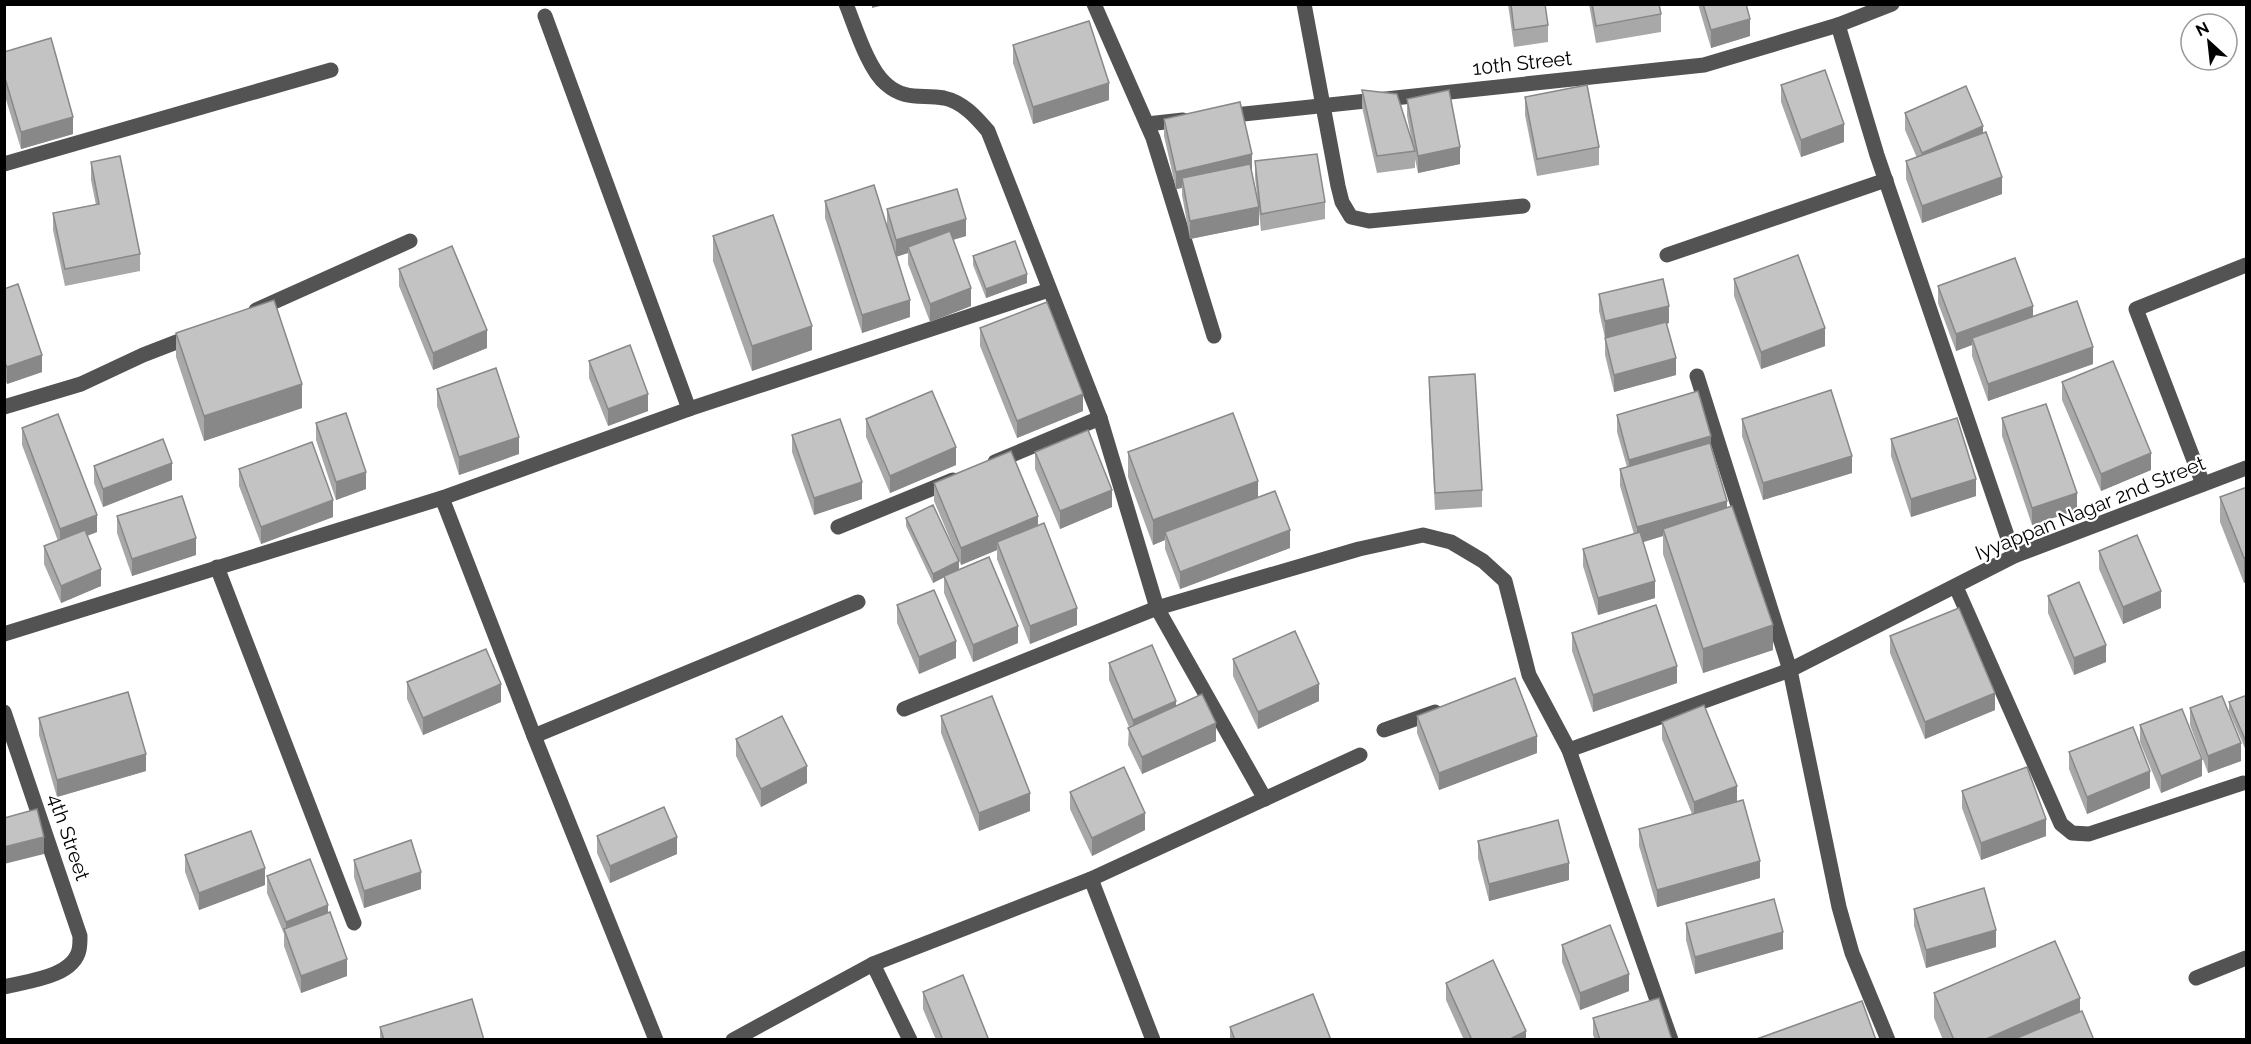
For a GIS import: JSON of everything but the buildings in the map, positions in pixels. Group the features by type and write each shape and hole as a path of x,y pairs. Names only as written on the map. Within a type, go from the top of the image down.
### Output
{"street":[{"path":"846,4 866,57 885,84 912,97 944,98 970,111 988,131 1048,290 1100,418 1157,608 1265,799"},
{"path":"1094,4 1154,138 1214,336"},
{"path":"1304,4 1342,202 1351,217 1369,221 1523,206"},
{"name":"10th Street","path":"1147,124 1704,65 1838,25 1892,4"},
{"path":"545,16 689,410"},
{"path":"1838,25 1886,180 2014,556"},
{"path":"4,164 331,70"},
{"path":"1667,255 1886,180"},
{"path":"246,314 410,241"},
{"path":"2203,484 2136,309 2247,265"},
{"path":"4,634 442,498 689,410 1048,290"},
{"path":"4,407 81,384 143,355 209,329"},
{"path":"1697,376 1790,670 1839,908 1852,953 1888,1040"},
{"path":"838,527 1100,418"},
{"name":"Iyyappan Nagar 2nd Street","path":"1569,750 1790,670 2014,556 2247,468"},
{"path":"442,498 656,1040"},
{"path":"904,710 1157,608 1359,549 1423,536 1451,542 1483,561 1505,580 1530,675 1569,750 1671,1040"},
{"path":"217,567 354,923"},
{"path":"1956,587 2061,824 2072,833 2089,834 2243,783"},
{"path":"534,735 858,602"},
{"path":"1511,683 1530,675"},
{"path":"1384,730 1448,706"},
{"name":"4th Street","path":"4,712 80,936 80,951 64,971 4,987"},
{"path":"733,1040 873,964 1090,879 1360,755"},
{"path":"1090,879 1153,1040"},
{"path":"2196,978 2247,958"},
{"path":"873,964 910,1040"}]}
